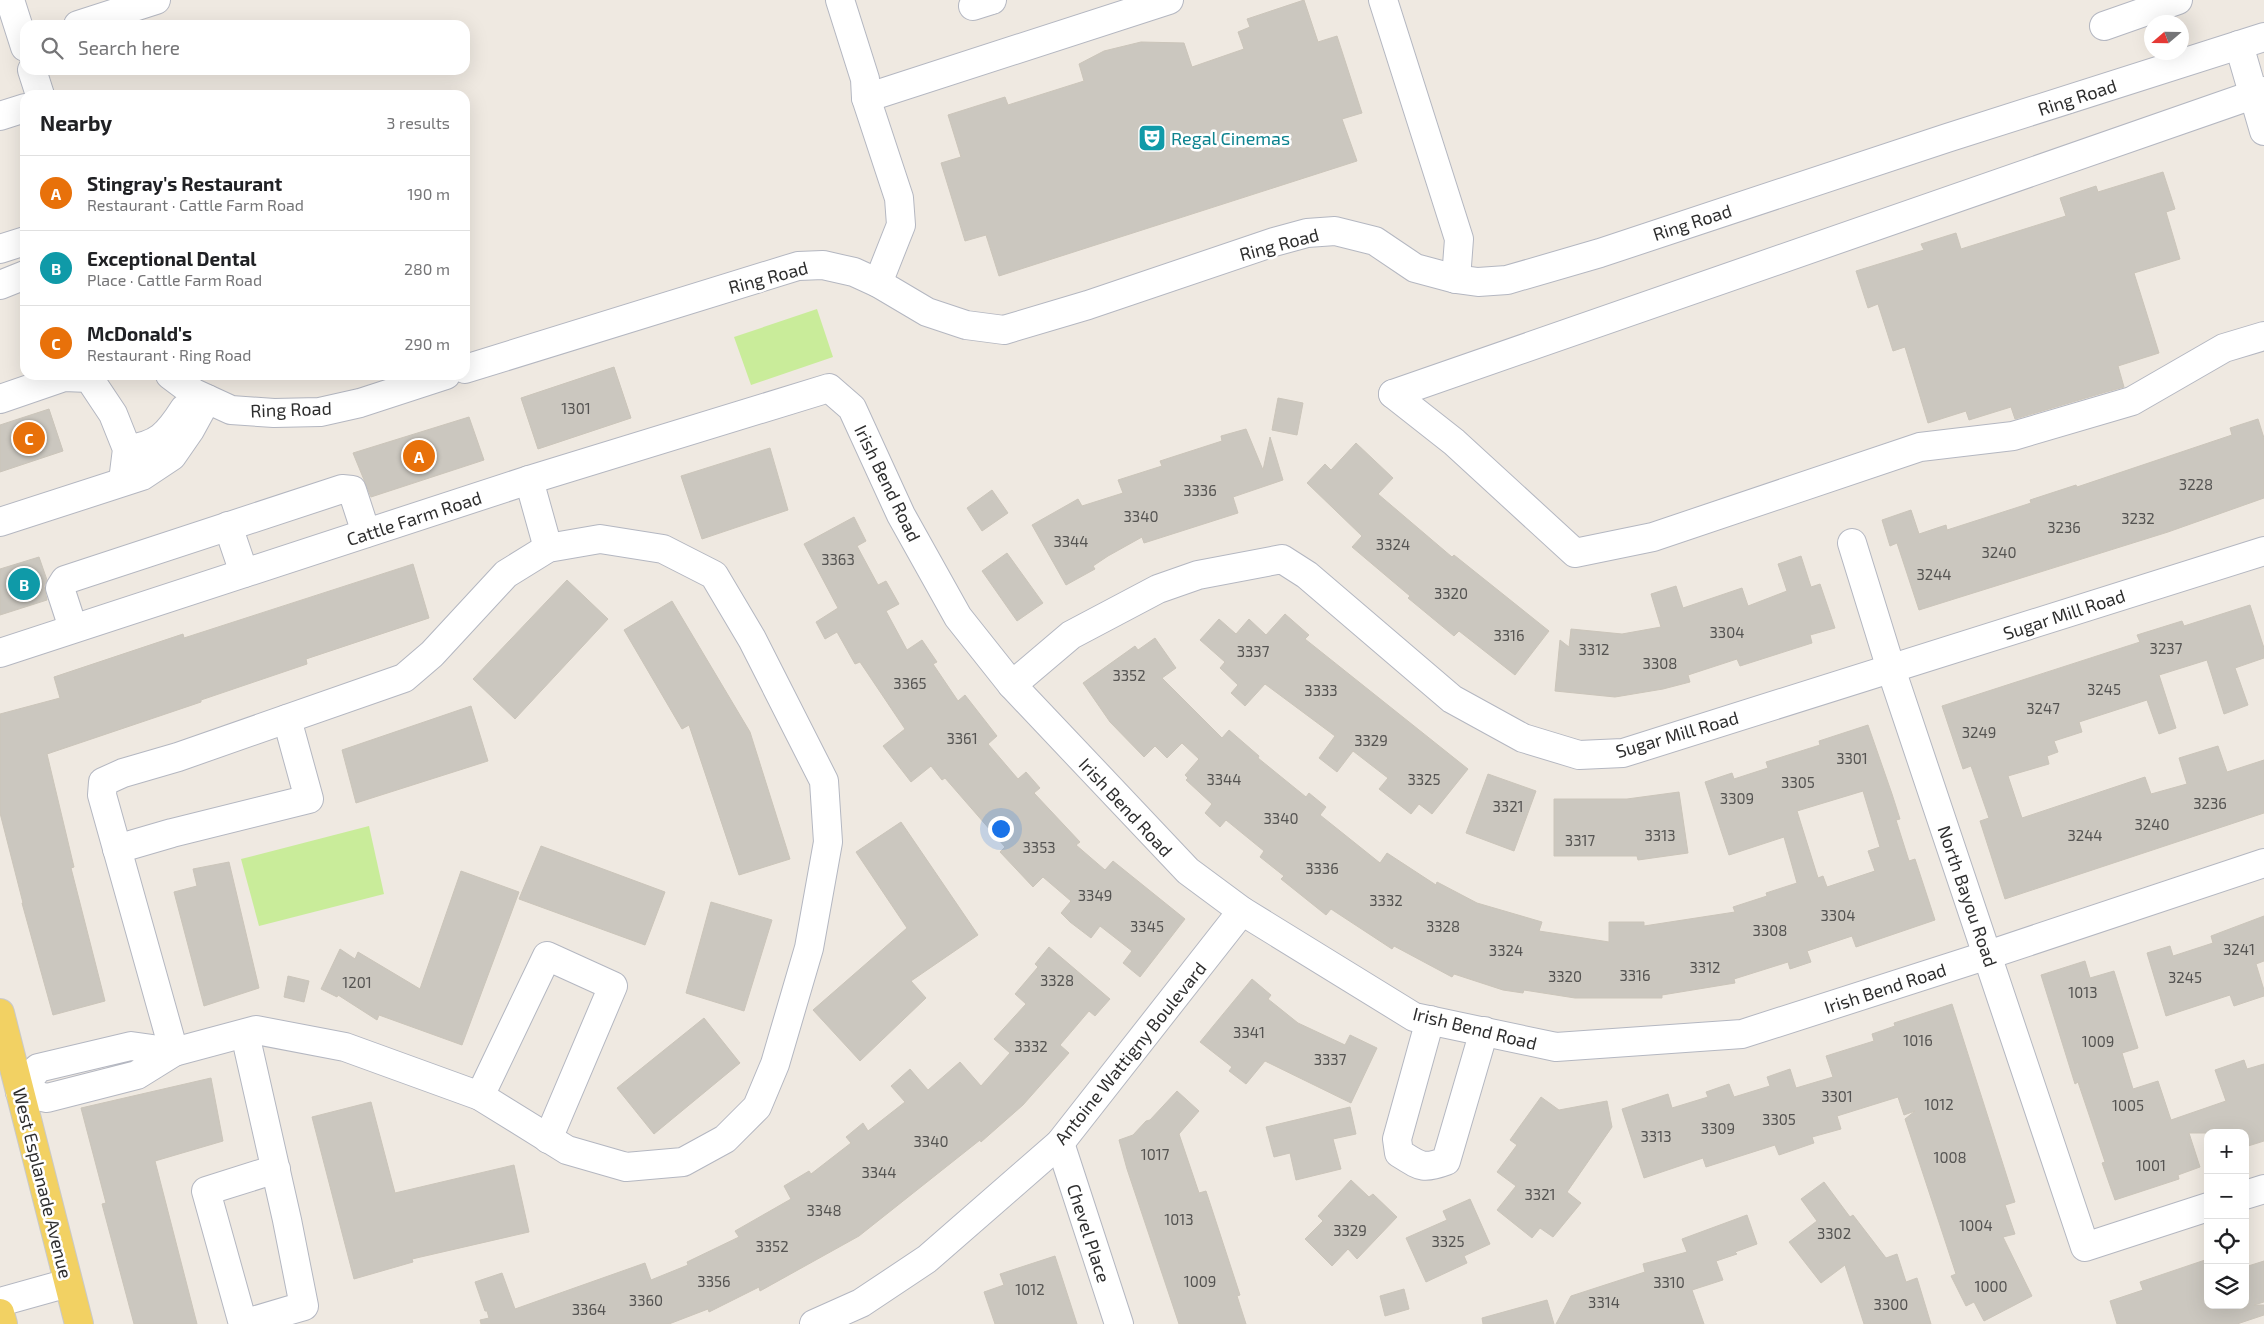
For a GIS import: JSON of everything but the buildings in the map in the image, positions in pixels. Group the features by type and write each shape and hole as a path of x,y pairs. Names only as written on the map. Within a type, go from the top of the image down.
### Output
{"main road":[{"name":"West Esplanade Avenue","path":"0,1014 10,1095 79,1324"},
{"path":"0,1313 3,1324"}],"street":[{"path":"10,0 20,31"},
{"path":"94,20 156,0"},
{"path":"840,0 899,198 901,225 878,283"},
{"path":"866,88 1169,0"},
{"path":"1384,0 1459,239 1456,279"},
{"path":"2104,26 2178,0"},
{"path":"2252,41 2264,131"},
{"name":"Ring Road","path":"470,367 546,342 810,264 838,267 878,283 927,312 966,325 1004,330 1088,305 1274,242 1307,233 1335,230 1374,241 1415,268 1456,279 1478,282 1506,280 1600,253 1947,138 2252,41"},
{"path":"34,75 38,90"},
{"path":"2259,93 1393,394 1454,442 1575,553 1653,537 1920,447 2013,436 2132,401 2224,348 2264,336"},
{"path":"0,116 20,110"},
{"path":"0,249 20,243"},
{"path":"0,286 20,277"},
{"path":"0,286 20,287"},
{"path":"0,399 55,380"},
{"path":"90,380 113,414 127,449 123,481"},
{"name":"Ring Road","path":"177,380 201,396 231,410 274,413 320,412 360,403 431,380"},
{"name":"Cattle Farm Road","path":"0,653 529,480 829,388"},
{"name":"Irish Bend Road","path":"829,388 852,408 901,515 958,617 1012,685 1188,871 1242,911 1414,1017 1556,1048 1742,1034 1988,956 2264,863"},
{"path":"127,449 153,444 170,431 201,396"},
{"path":"0,522 142,476 172,456 190,430 201,396"},
{"path":"529,480 548,548"},
{"path":"73,628 60,588 65,580 342,489 352,490 366,533"},
{"path":"228,526 244,573"},
{"path":"10,1095 47,1098 137,1075 174,1052 256,1030 345,1047 480,1096 567,1150 626,1167 683,1162 725,1139 757,1107 775,1064 809,948 828,842 824,781 752,639 714,575 663,549 600,539 548,548 506,574 432,654 404,678 178,757 123,773 104,782 102,795 116,849 174,1052"},
{"name":"North Bayou Road","path":"1852,544 1891,669 2085,1247 2204,1208"},
{"name":"Sugar Mill Road","path":"1012,685 1071,636 1158,589 1198,575 1282,558 1307,575 1452,699 1522,738 1579,755 1623,753 2264,551"},
{"path":"116,849 309,799 287,719"},
{"name":"Antoine Wattigny Boulevard","path":"814,1324 860,1303 927,1259 1060,1143 1242,911"},
{"path":"480,1096 547,956 613,986 548,1139"},
{"path":"1430,1020 1397,1139 1399,1153 1416,1164 1428,1168 1446,1161 1484,1031"},
{"path":"245,1034 276,1169 304,1306 243,1324 206,1191 276,1169"},
{"name":"Chevel Place","path":"1060,1143 1119,1324"},
{"path":"2249,1194 2264,1189"},
{"path":"0,1302 68,1283"}],"green space":[{"path":"817,309 833,357 751,385 734,337"},
{"path":"369,826 384,894 259,926 241,859"}],"place":[{"name":"Regal Cinemas","path":"1152,138"},
{"name":"McDonald's","path":"29,438"},
{"name":"Stingray's Restaurant","path":"419,456"},
{"name":"Exceptional Dental","path":"24,584"}]}
